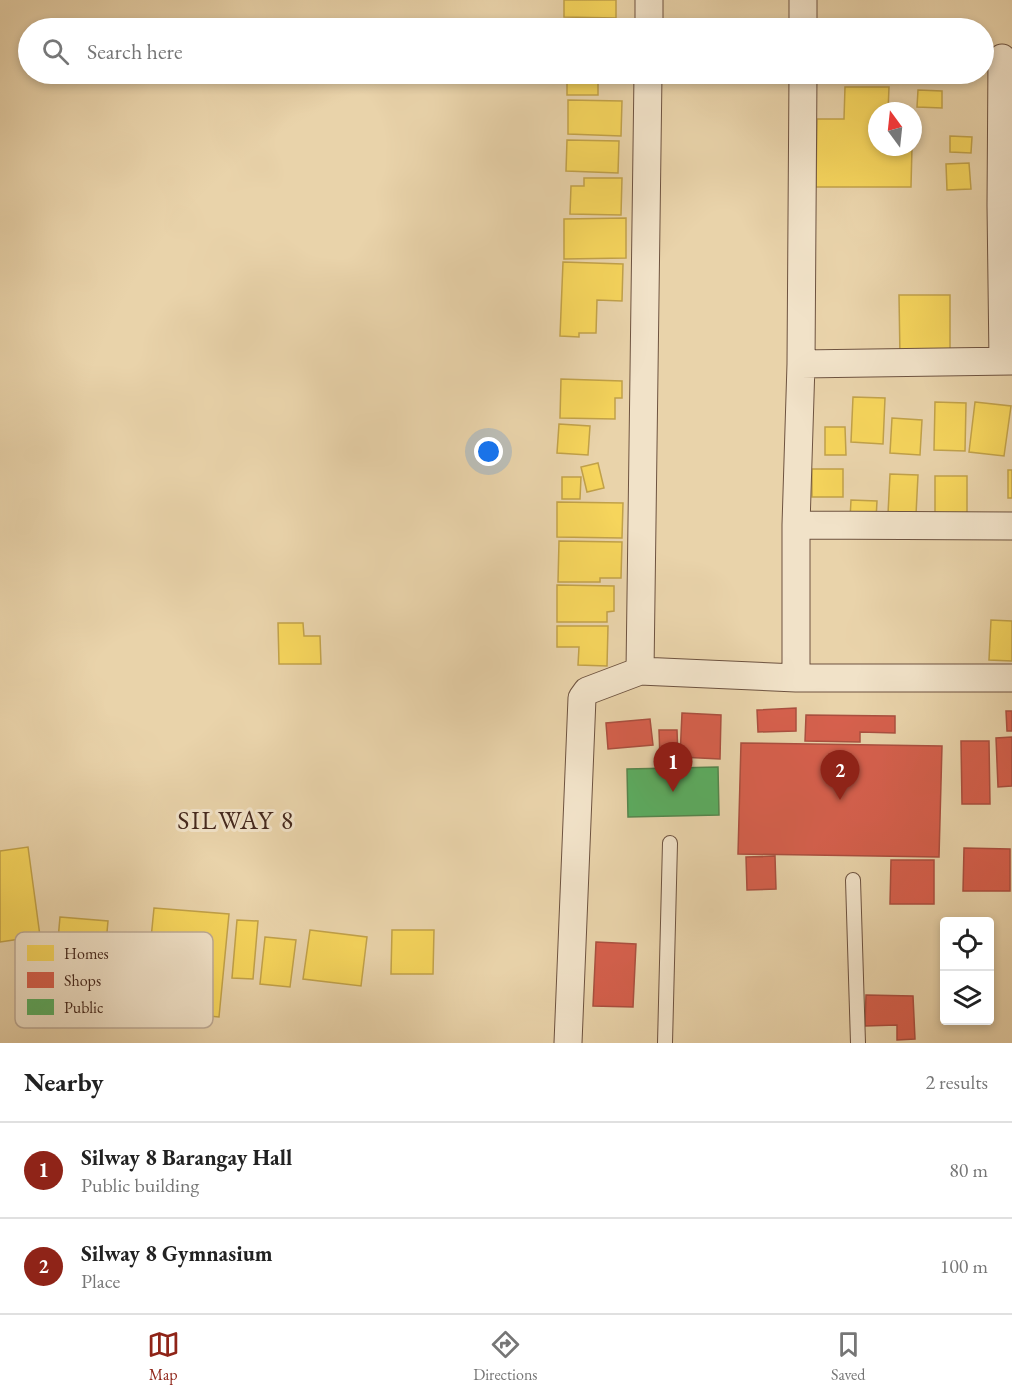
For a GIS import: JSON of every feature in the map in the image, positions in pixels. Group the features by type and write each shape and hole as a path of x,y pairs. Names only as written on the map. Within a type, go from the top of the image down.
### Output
{"street":[{"path":"649,0 649,18"},
{"path":"803,0 803,18"},
{"path":"801,364 1008,361 1007,206 999,58"},
{"path":"640,671 648,84"},
{"path":"796,678 803,84"},
{"path":"796,525 1012,526"},
{"path":"568,1043 583,694 590,689 640,671 796,678 1012,678"}],"lane":[{"path":"665,1043 670,843"},
{"path":"854,880 858,1043"}],"building: Homes":[{"path":"564,0 616,0 616,18 564,17"},
{"path":"567,84 598,84 598,95 567,95"},
{"path":"845,87 889,87 888,102 868,102 868,156 912,156 911,187 816,187 817,119 844,119"},
{"path":"918,90 942,91 942,108 922,107 922,102 917,102"},
{"path":"568,100 622,101 621,136 568,134"},
{"path":"950,136 972,137 971,153 950,152"},
{"path":"567,140 619,141 618,173 566,171"},
{"path":"969,163 971,189 947,190 946,164"},
{"path":"584,178 622,178 621,215 570,214 571,186 584,186"},
{"path":"626,218 626,258 564,259 564,219"},
{"path":"563,262 623,264 622,301 597,300 596,333 579,333 579,337 560,336"},
{"path":"899,295 950,295 950,355 900,357"},
{"path":"561,379 622,381 622,398 615,398 615,419 560,418"},
{"path":"853,397 885,398 883,444 851,442"},
{"path":"935,402 966,403 965,451 934,450"},
{"path":"975,402 1011,406 1004,456 969,452"},
{"path":"892,418 922,420 920,455 890,453"},
{"path":"559,424 590,426 588,455 557,453"},
{"path":"825,427 845,427 846,455 825,455"},
{"path":"598,463 604,488 587,492 581,467"},
{"path":"812,469 843,469 843,497 812,497"},
{"path":"1008,470 1012,470 1012,498 1008,498"},
{"path":"890,474 918,475 916,515 888,514"},
{"path":"935,476 967,476 967,513 935,513"},
{"path":"562,477 581,477 580,499 562,499"},
{"path":"851,500 877,501 876,520 850,519"},
{"path":"557,502 623,503 622,538 557,537"},
{"path":"559,541 622,542 621,578 600,578 600,582 558,582"},
{"path":"557,585 614,586 614,611 607,612 607,622 557,622"},
{"path":"991,620 1012,621 1012,661 989,660"},
{"path":"278,623 303,623 304,636 320,636 321,664 279,664"},
{"path":"557,626 608,626 607,666 578,665 579,647 557,647"},
{"path":"28,847 39,932 15,932 15,940 0,942 0,851"},
{"path":"154,908 229,914 219,1017 213,1016 213,932 152,932"},
{"path":"60,917 108,921 107,932 59,932"},
{"path":"237,920 258,921 253,979 232,978"},
{"path":"310,930 367,937 361,986 303,979"},
{"path":"392,930 434,930 433,974 391,974"},
{"path":"265,937 296,940 290,987 260,984"}],"building: Shops":[{"path":"796,708 796,731 758,732 757,710"},
{"path":"1006,711 1012,711 1012,731 1007,731"},
{"path":"682,713 721,715 720,759 680,757"},
{"path":"806,715 895,716 895,733 860,732 860,742 805,741"},
{"path":"650,719 653,745 608,749 606,723"},
{"path":"659,730 677,730 678,758 660,759"},
{"path":"1012,737 1012,786 998,787 996,738"},
{"path":"961,741 989,741 990,804 962,804"},
{"path":"741,743 942,746 939,857 738,854"},
{"path":"964,848 1010,849 1010,891 963,891"},
{"path":"775,856 776,889 747,890 746,857"},
{"path":"891,860 934,860 934,904 890,904"},
{"path":"596,942 636,944 633,1007 593,1006"},
{"path":"866,995 913,996 915,1039 897,1040 897,1025 865,1026"}],"building: Public":[{"path":"718,767 719,815 628,817 627,769"}],"place":[{"name":"Silway 8 Barangay Hall","path":"673,792"},
{"name":"Silway 8 Gymnasium","path":"840,800"}],"district":[{"name":"SILWAY 8","path":"236,820"}]}
